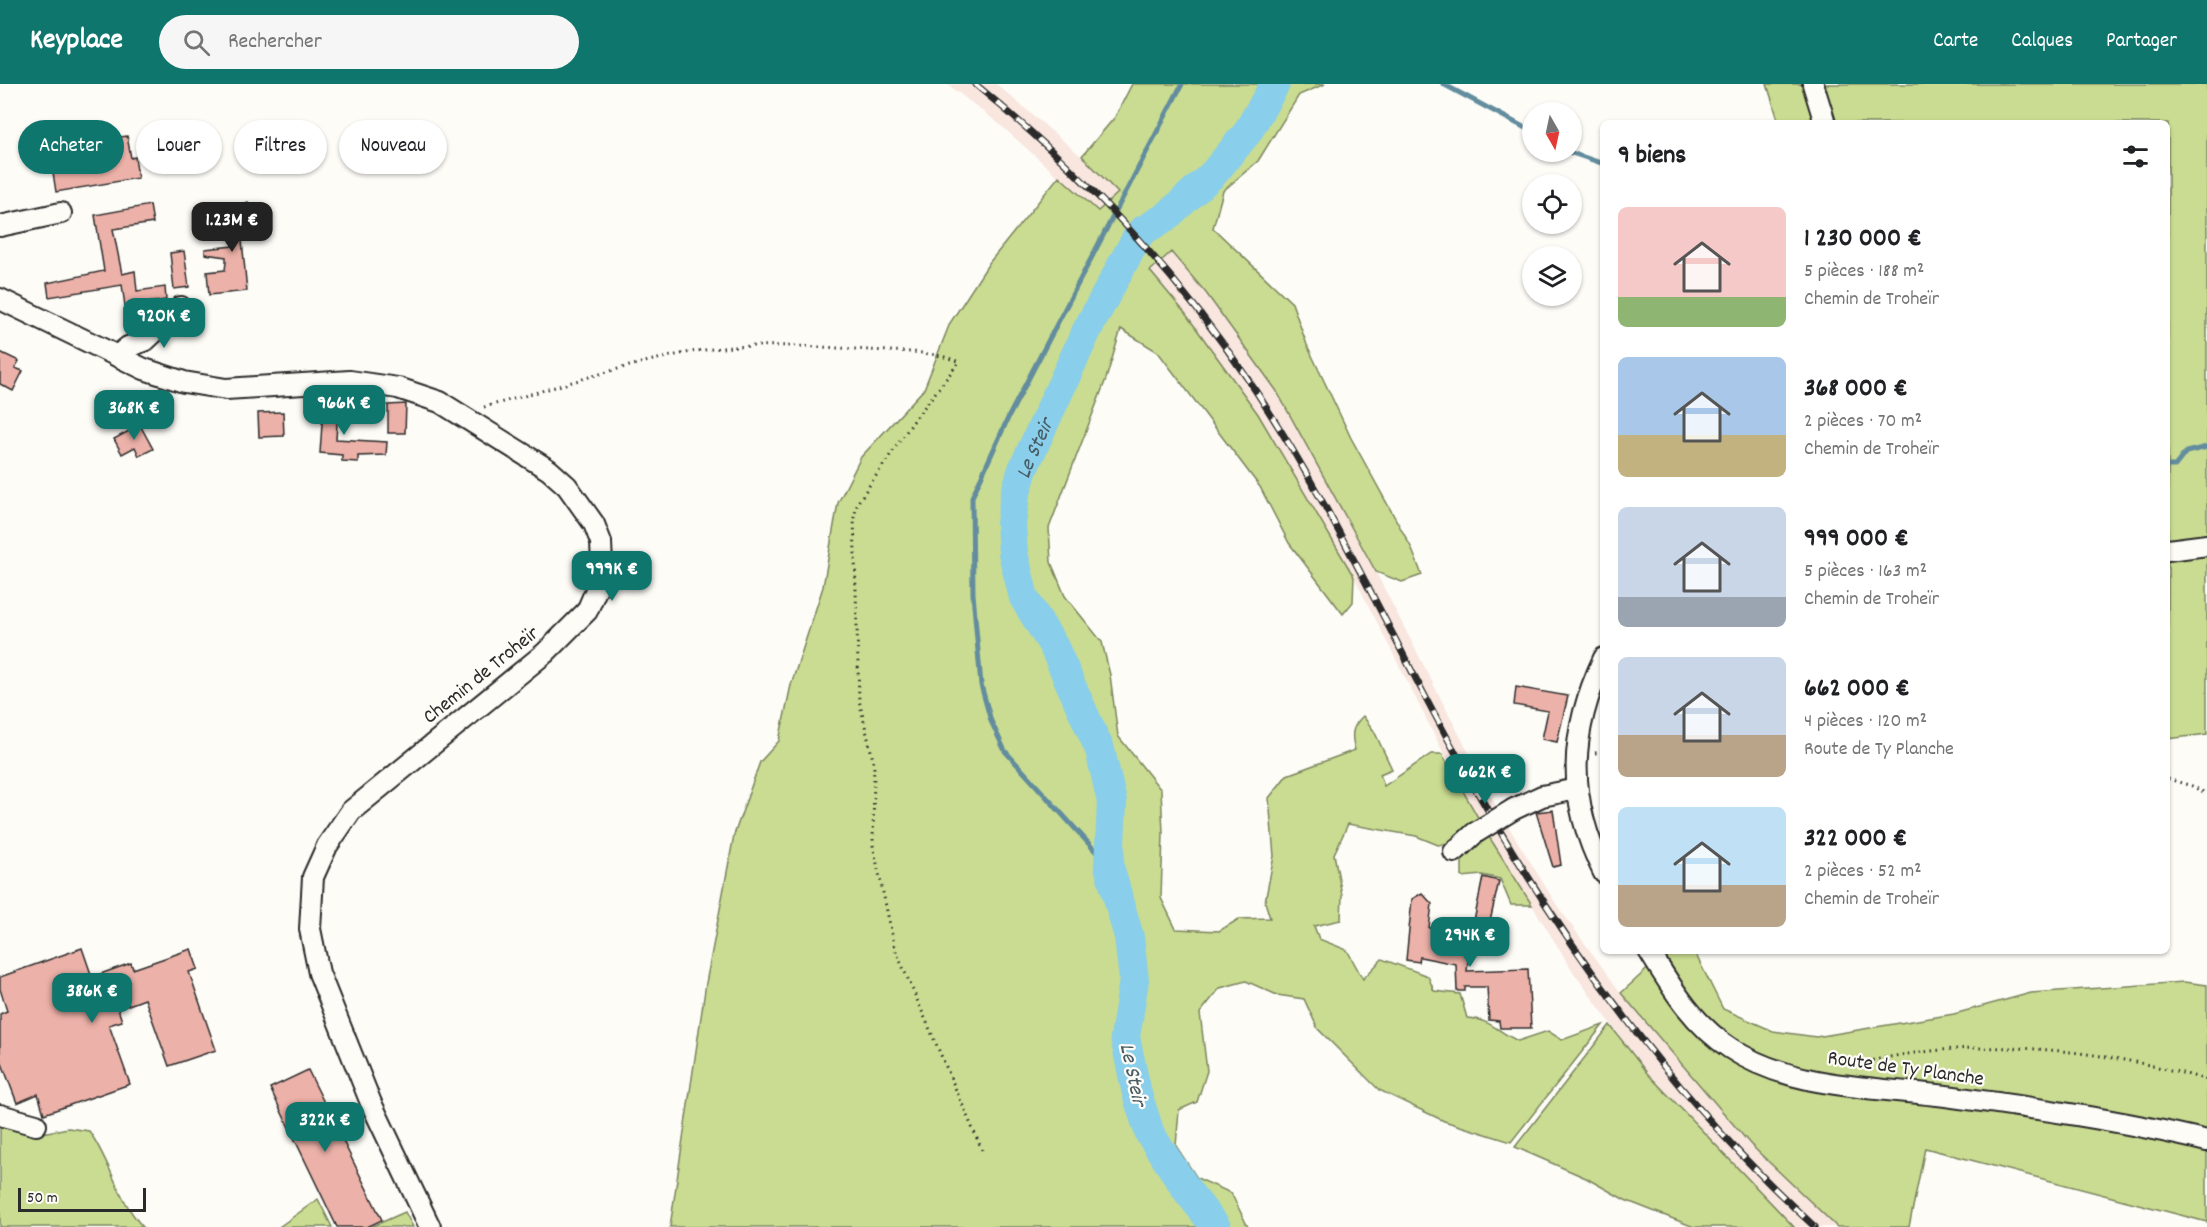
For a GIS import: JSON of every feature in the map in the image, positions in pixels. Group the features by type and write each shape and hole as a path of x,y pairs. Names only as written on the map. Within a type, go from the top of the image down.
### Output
{"street":[{"path":"1813,84 1824,120"},
{"path":"0,226 61,213"},
{"name":"Chemin de Troheïr","path":"0,299 117,356 184,382 226,389 335,380 374,383 419,395 461,413 549,470 567,486 594,524 603,554 593,599 574,627 351,811 327,846 313,877 310,929 320,973 371,1103 430,1227"},
{"path":"117,356 128,347 146,340 182,306"},
{"path":"2170,550 2207,545"},
{"path":"1600,667 1587,695 1578,736 1577,789 1585,825 1600,863"},
{"path":"1454,852 1475,832 1514,809 1542,796 1577,789"},
{"name":"Route de Ty Planche","path":"1651,954 1690,1013 1731,1049 1762,1065 1835,1083 1945,1096 2137,1124 2207,1141"},
{"path":"0,1115 36,1125"}],"path":[{"path":"461,413 614,370 693,352 766,346 811,346 921,353 959,362 915,419 858,502 854,517 859,700 874,764 873,845 895,949 982,1150"},
{"path":"2170,780 2192,786 2207,794"},
{"path":"1835,1083 1845,1067 1982,1047 2050,1050 2130,1060 2207,1080"}],"shaded area":[{"path":"947,84 996,84 1081,156 1118,193 1098,212 998,123"},
{"path":"1171,252 1206,293 1276,390 1332,487 1497,808 1558,907 1621,993 1751,1145 1837,1227 1794,1227 1647,1073 1574,973 1469,803 1354,577 1258,414 1185,313 1150,271"}],"green space":[{"path":"1132,84 1325,84 1299,95 1258,161 1223,191 1213,228 1292,303 1307,345 1351,438 1411,547 1422,575 1402,582 1376,572 1276,390 1206,293 1171,252 1150,271 1185,313 1258,414 1354,577 1353,602 1343,614 1289,543 1260,487 1158,352 1121,329 1106,379 1049,528 1051,562 1065,596 1102,642 1110,675 1118,736 1161,790 1163,833 1161,898 1176,929 1219,931 1239,919 1270,918 1265,902 1274,856 1269,798 1287,775 1355,750 1353,732 1363,716 1374,731 1392,769 1380,774 1384,786 1431,754 1442,754 1488,835 1532,905 1511,905 1500,879 1482,875 1462,877 1462,855 1448,843 1438,845 1416,836 1348,824 1334,854 1342,895 1341,920 1314,926 1319,939 1347,950 1363,979 1382,959 1428,976 1434,991 1460,994 1467,1018 1482,1021 1518,1041 1548,1031 1562,1040 1603,1025 1511,1142 1444,1121 1379,1090 1318,1029 1304,999 1277,995 1246,981 1220,988 1200,1013 1207,1071 1197,1102 1179,1110 1176,1146 1197,1178 1231,1193 1248,1227 670,1227 706,983 734,835 760,762 779,741 791,685 823,587 838,503 861,457 924,389 950,323 989,263 1059,176 1098,211 1118,193 1082,156 1115,117"},
{"path":"1767,84 2207,84 2207,734 2170,739 2170,120 1778,120"},
{"path":"1664,954 1696,954 1723,1009 1773,1031 1816,1037 1954,1014 2031,993 2184,982 2207,985 2207,1222 1925,1148 1909,1227 1837,1227 1751,1145 1621,993"},
{"path":"1610,1025 1647,1073 1794,1227 1694,1227 1625,1200 1586,1178 1515,1147"},
{"path":"0,1124 42,1133 68,1128 89,1131 127,1205 143,1227 0,1227"},
{"path":"318,1199 332,1227 279,1227"},
{"path":"405,1212 413,1227 371,1227"}],"building":[{"path":"124,136 127,136 131,158 135,157 138,178 56,192 53,174 124,174"},
{"path":"248,202 257,223 241,230 247,291 209,295 207,272 225,270 226,257 205,254 205,249 233,246 220,215"},
{"path":"150,205 153,223 113,229 122,274 135,271 137,291 165,287 166,300 125,306 122,285 49,297 47,283 104,271 95,215"},
{"path":"184,251 189,287 174,289 170,253"},
{"path":"0,352 19,361 15,368 23,371 13,391 0,384"},
{"path":"339,394 336,439 387,442 386,455 358,456 358,462 342,461 342,455 320,453 324,395"},
{"path":"406,404 405,433 388,433 388,405"},
{"path":"283,412 284,436 259,437 258,413"},
{"path":"140,425 153,449 139,456 135,447 122,454 114,439"},
{"path":"1516,687 1568,696 1557,742 1542,739 1548,711 1514,705"},
{"path":"1553,810 1561,865 1553,867 1536,812"},
{"path":"1483,877 1499,881 1487,935 1472,931"},
{"path":"1422,893 1432,904 1429,928 1471,934 1467,971 1528,969 1531,1028 1500,1028 1499,1021 1489,1020 1487,987 1465,987 1465,991 1457,991 1456,964 1420,957 1419,962 1406,960 1412,899"},
{"path":"82,948 92,977 131,963 133,969 191,949 198,969 189,972 216,1050 169,1066 145,999 118,1009 122,1021 109,1025 130,1084 44,1114 38,1094 17,1103 0,1058 0,1014 7,1011 0,989 0,977"},
{"path":"308,1070 382,1220 367,1227 337,1227 270,1088"}],"waterway":[{"name":"Le Steir","path":"1109,866 1005,751 991,721 981,685 973,594 972,497 1009,416 1182,84"},
{"name":"Le Steir","path":"1216,1227 1189,1193 1150,1134 1137,1094 1125,1037 1134,980 1129,937 1109,866 1112,802 1100,750 1054,647 1024,598 1013,553 1011,524 1015,495 1023,469 1087,330 1136,239 1142,231 1166,217 1213,174 1247,133 1275,84"},
{"path":"1443,84 1522,126"},
{"path":"1582,156 1600,163"},
{"path":"2170,466 2175,466 2186,452 2207,447"}],"railway":[{"path":"975,84 1051,150 1122,221 1155,258 1218,337 1277,424 1305,471 1496,825 1575,949 1618,1009 1712,1123 1815,1227"}]}
